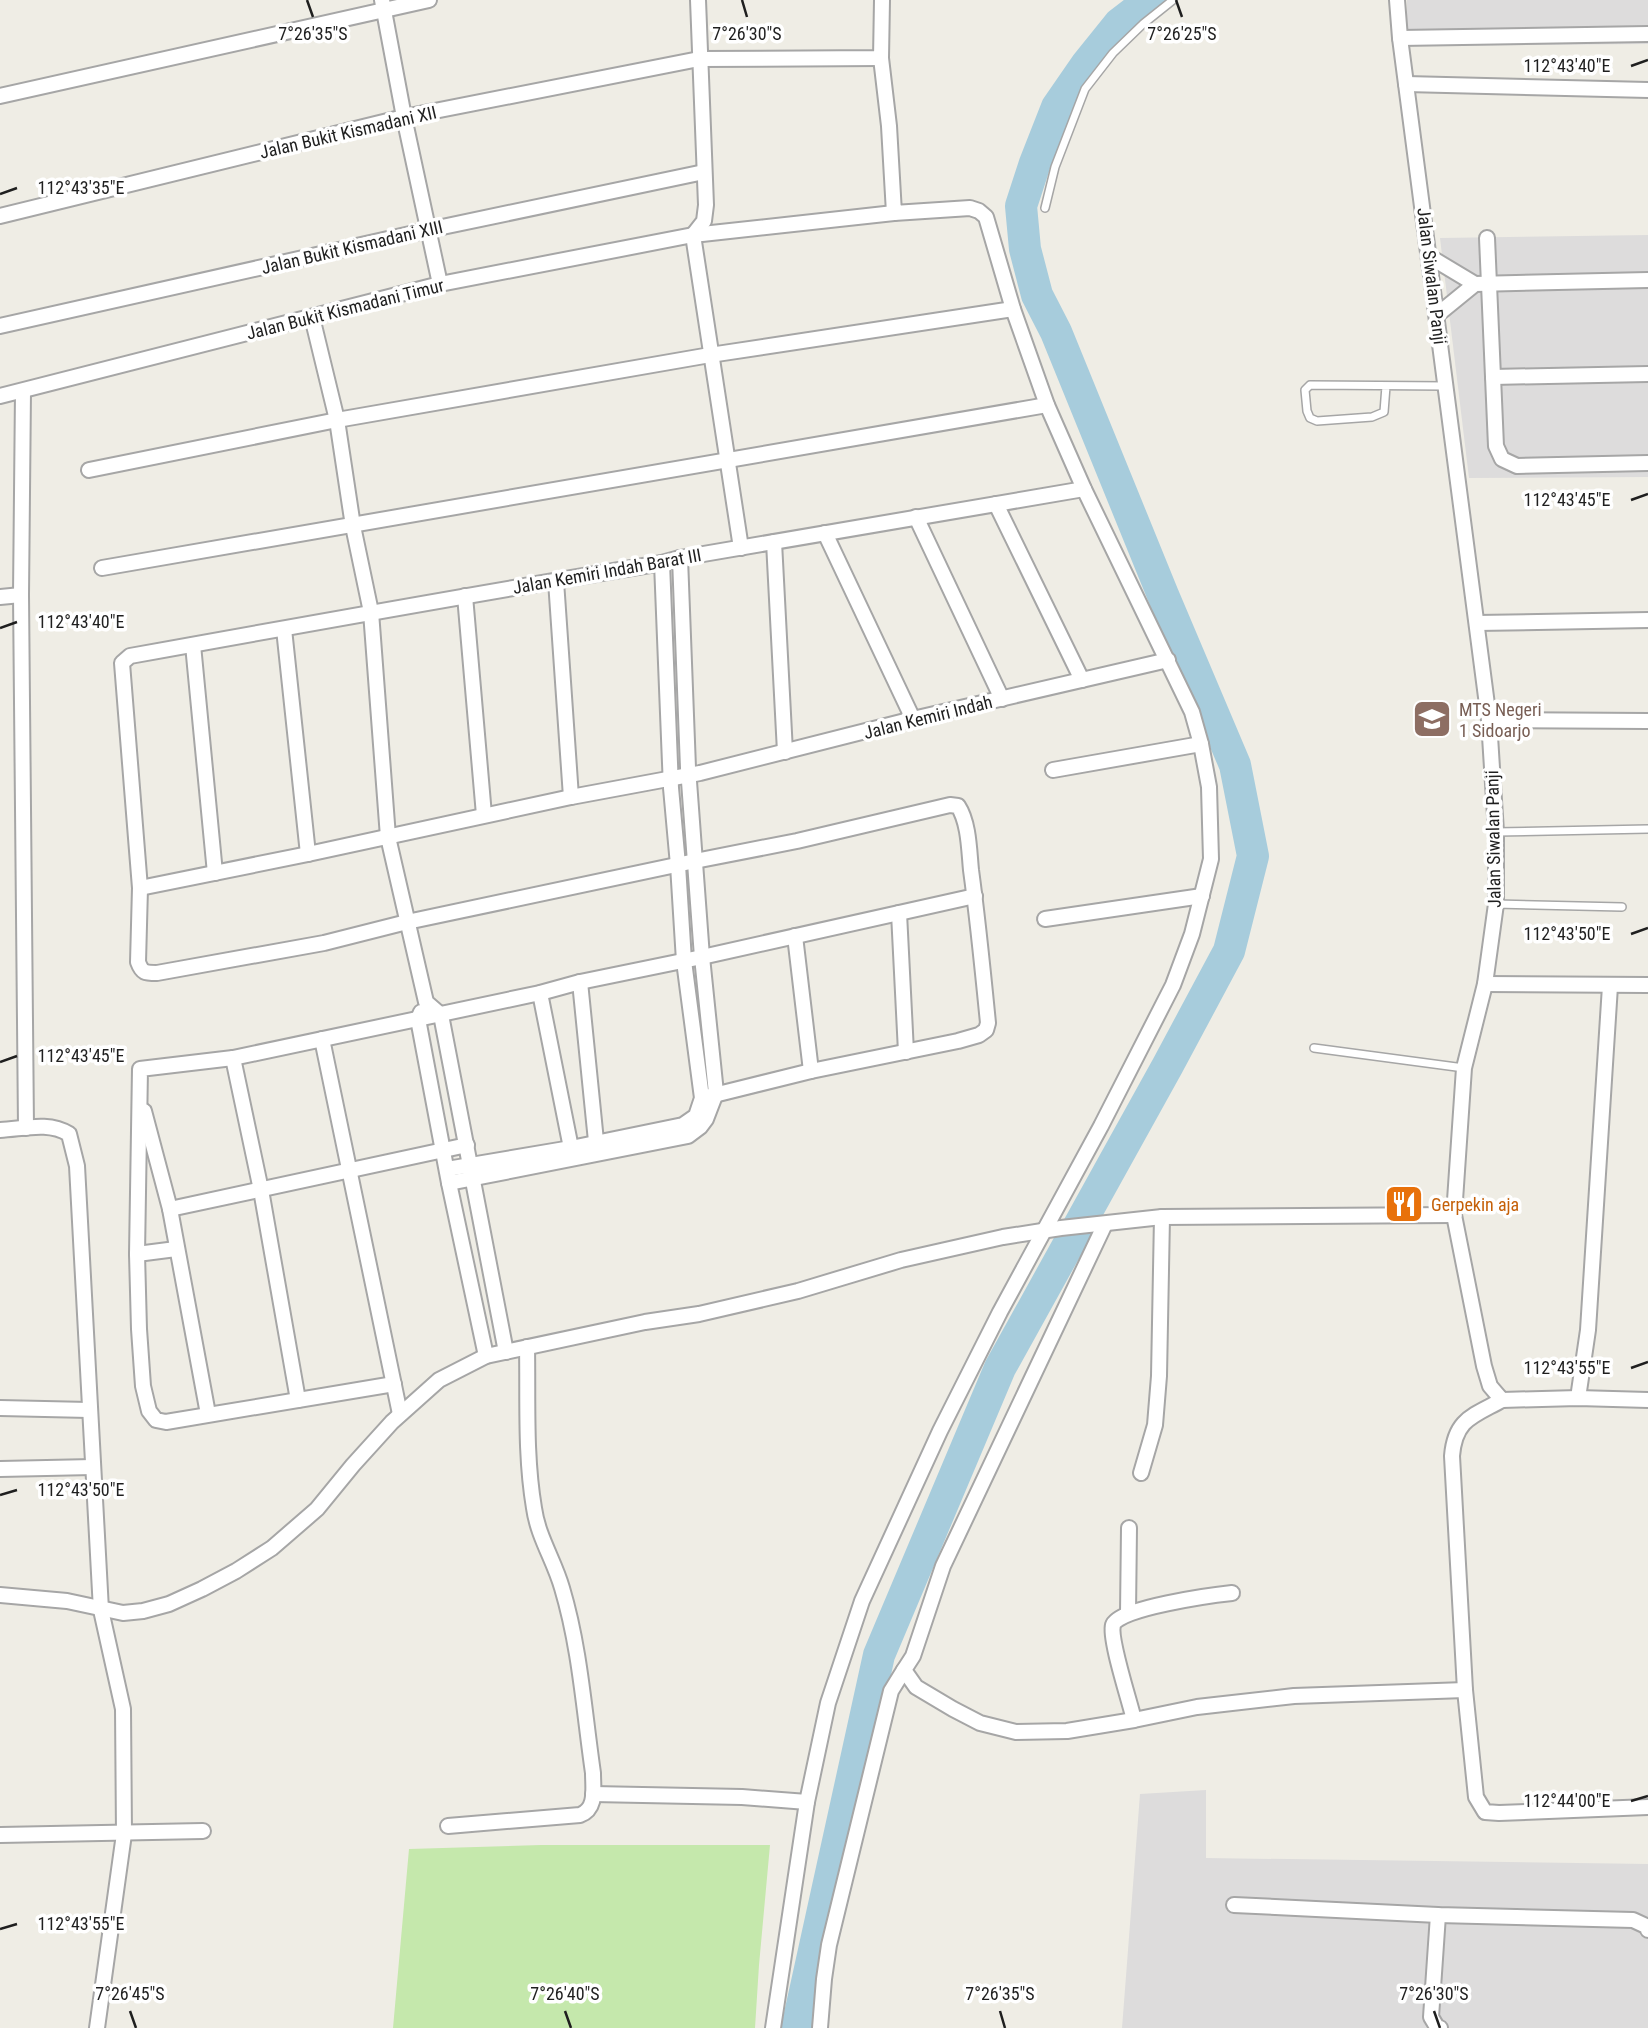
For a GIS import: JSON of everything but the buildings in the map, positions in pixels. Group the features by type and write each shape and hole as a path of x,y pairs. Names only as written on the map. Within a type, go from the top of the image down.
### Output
{"street":[{"path":"0,96 266,36 383,5 429,0"},
{"path":"698,0 706,205 704,221 693,235 741,548"},
{"path":"882,0 881,58 894,214"},
{"name":"Jalan Siwalan Panji","path":"1397,0 1489,720 1496,832 1496,904 1485,985 1464,1069 1454,1215 1484,1366 1490,1387 1502,1400"},
{"path":"383,5 440,284"},
{"path":"1400,38 1648,34"},
{"name":"Jalan Bukit Kismadani XII","path":"0,216 404,117 699,59 881,58"},
{"path":"1406,84 1648,90"},
{"name":"Jalan Bukit Kismadani XIII","path":"0,326 428,230 704,172"},
{"name":"Jalan Bukit Kismadani Timur","path":"0,396 440,284 693,235 894,214 970,208 979,211 986,217 1013,309"},
{"path":"1487,238 1482,284 1493,377 1496,446 1502,459 1517,466 1648,463"},
{"path":"1430,257 1482,284 1648,280"},
{"path":"1437,316 1482,284"},
{"path":"89,470 337,419 710,355 1013,309 1047,405 1084,489 1192,712 1202,744 1209,786 1211,859 1192,934 1173,985 1101,1126 1000,1312 940,1431 862,1601 828,1703 807,1802 773,2028"},
{"path":"312,317 337,419 353,526 371,612 388,837 426,1002 441,1015 506,1352"},
{"path":"1493,377 1648,374"},
{"path":"23,391 20,595 26,1128"},
{"path":"102,568 1047,405"},
{"name":"Jalan Kemiri Indah Barat III","path":"139,888 121,674 122,663 130,656 1084,489"},
{"path":"996,503 1082,680"},
{"path":"916,517 1002,699"},
{"path":"825,533 913,719"},
{"path":"774,542 785,752"},
{"path":"448,1176 597,1148 683,1125 696,1116 709,1096 689,775 680,558"},
{"path":"662,563 671,778 684,961 709,1096"},
{"path":"556,581 571,797"},
{"path":"0,597 20,595"},
{"path":"465,596 484,816"},
{"path":"1477,623 1648,620"},
{"path":"284,629 308,854"},
{"path":"193,645 215,873"},
{"name":"Jalan Kemiri Indah","path":"139,888 571,797 689,775 913,719 1168,660"},
{"path":"1489,720 1648,721"},
{"path":"1053,770 1202,744"},
{"path":"139,888 138,961 142,971 157,973 324,943 407,922 797,841 950,804 958,806 962,812 967,838 975,896 988,1023 986,1030 958,1041 811,1071 709,1096"},
{"path":"394,1384 166,1422 156,1420 149,1411 143,1386 139,1329 137,1254 140,1069 233,1058 441,1015 975,896"},
{"path":"1045,919 1202,896"},
{"path":"899,913 906,1052"},
{"path":"795,936 811,1071"},
{"path":"580,982 597,1148"},
{"path":"1485,985 1648,985"},
{"path":"1578,1398 1588,1330 1610,986"},
{"path":"540,993 571,1148"},
{"path":"426,1002 418,1019 486,1356"},
{"path":"322,1039 400,1414"},
{"path":"233,1058 261,1190 298,1400"},
{"path":"140,1093 170,1209 208,1414"},
{"path":"0,1130 41,1126 61,1129 69,1134 76,1166 101,1610 123,1709 124,1834 97,2028"},
{"path":"170,1209 467,1146"},
{"path":"471,1172 571,1148 597,1148"},
{"path":"0,1595 66,1601 123,1613 169,1604 236,1571 272,1548 317,1510 353,1465 400,1414 439,1380 486,1356 798,1292 901,1260 1003,1237 1061,1228 1162,1217 1454,1215"},
{"path":"1141,1473 1155,1425 1159,1376 1162,1217"},
{"path":"820,2028 829,1945 891,1691 913,1656 943,1566 1100,1225"},
{"path":"137,1254 176,1249"},
{"path":"448,1826 579,1815 590,1809 593,1794 593,1773 574,1635 558,1575 539,1532 533,1506 527,1347"},
{"path":"1648,1400 1502,1400 1466,1420 1453,1445 1465,1690 1476,1797 1485,1812 1499,1814 1648,1807"},
{"path":"0,1408 89,1410"},
{"path":"0,1469 93,1467"},
{"path":"1128,1613 1129,1528"},
{"path":"1134,1720 1112,1630 1115,1620 1128,1613 1207,1595 1232,1593"},
{"path":"904,1670 916,1687 980,1724 1016,1732 1068,1731 1197,1707 1294,1696 1465,1690"},
{"path":"593,1794 742,1797 807,1802"},
{"path":"0,1836 203,1831"},
{"path":"1234,1905 1438,1915 1633,1920 1648,1927 1648,1930"},
{"path":"1438,1915 1431,2017 1440,2028"}],"lane":[{"path":"1045,208 1055,167 1085,89 1113,53 1173,0"},
{"path":"1386,386 1384,412 1372,417 1317,421 1310,418 1305,390 1310,385 1446,386"},
{"path":"1496,832 1648,829"},
{"path":"1496,904 1622,907"},
{"path":"1314,1048 1464,1069"}],"shaded area":[{"path":"1407,0 1648,0 1648,44 1407,46"},
{"path":"1648,235 1648,477 1469,478 1440,238"},
{"path":"1206,1790 1206,1858 1648,1864 1648,2028 1122,2028 1140,1794"}],"green space":[{"path":"541,1845 770,1845 755,2028 393,2028 409,1849"}],"waterway":[{"path":"797,2028 879,1655 1000,1368 1229,951 1253,856 1235,765 1056,332 1037,295 1025,249 1021,206 1057,107 1119,24 1150,0"}],"place":[{"name":"MTS Negeri 1 Sidoarjo","path":"1432,719"},
{"name":"Gerpekin aja","path":"1404,1204"}]}
